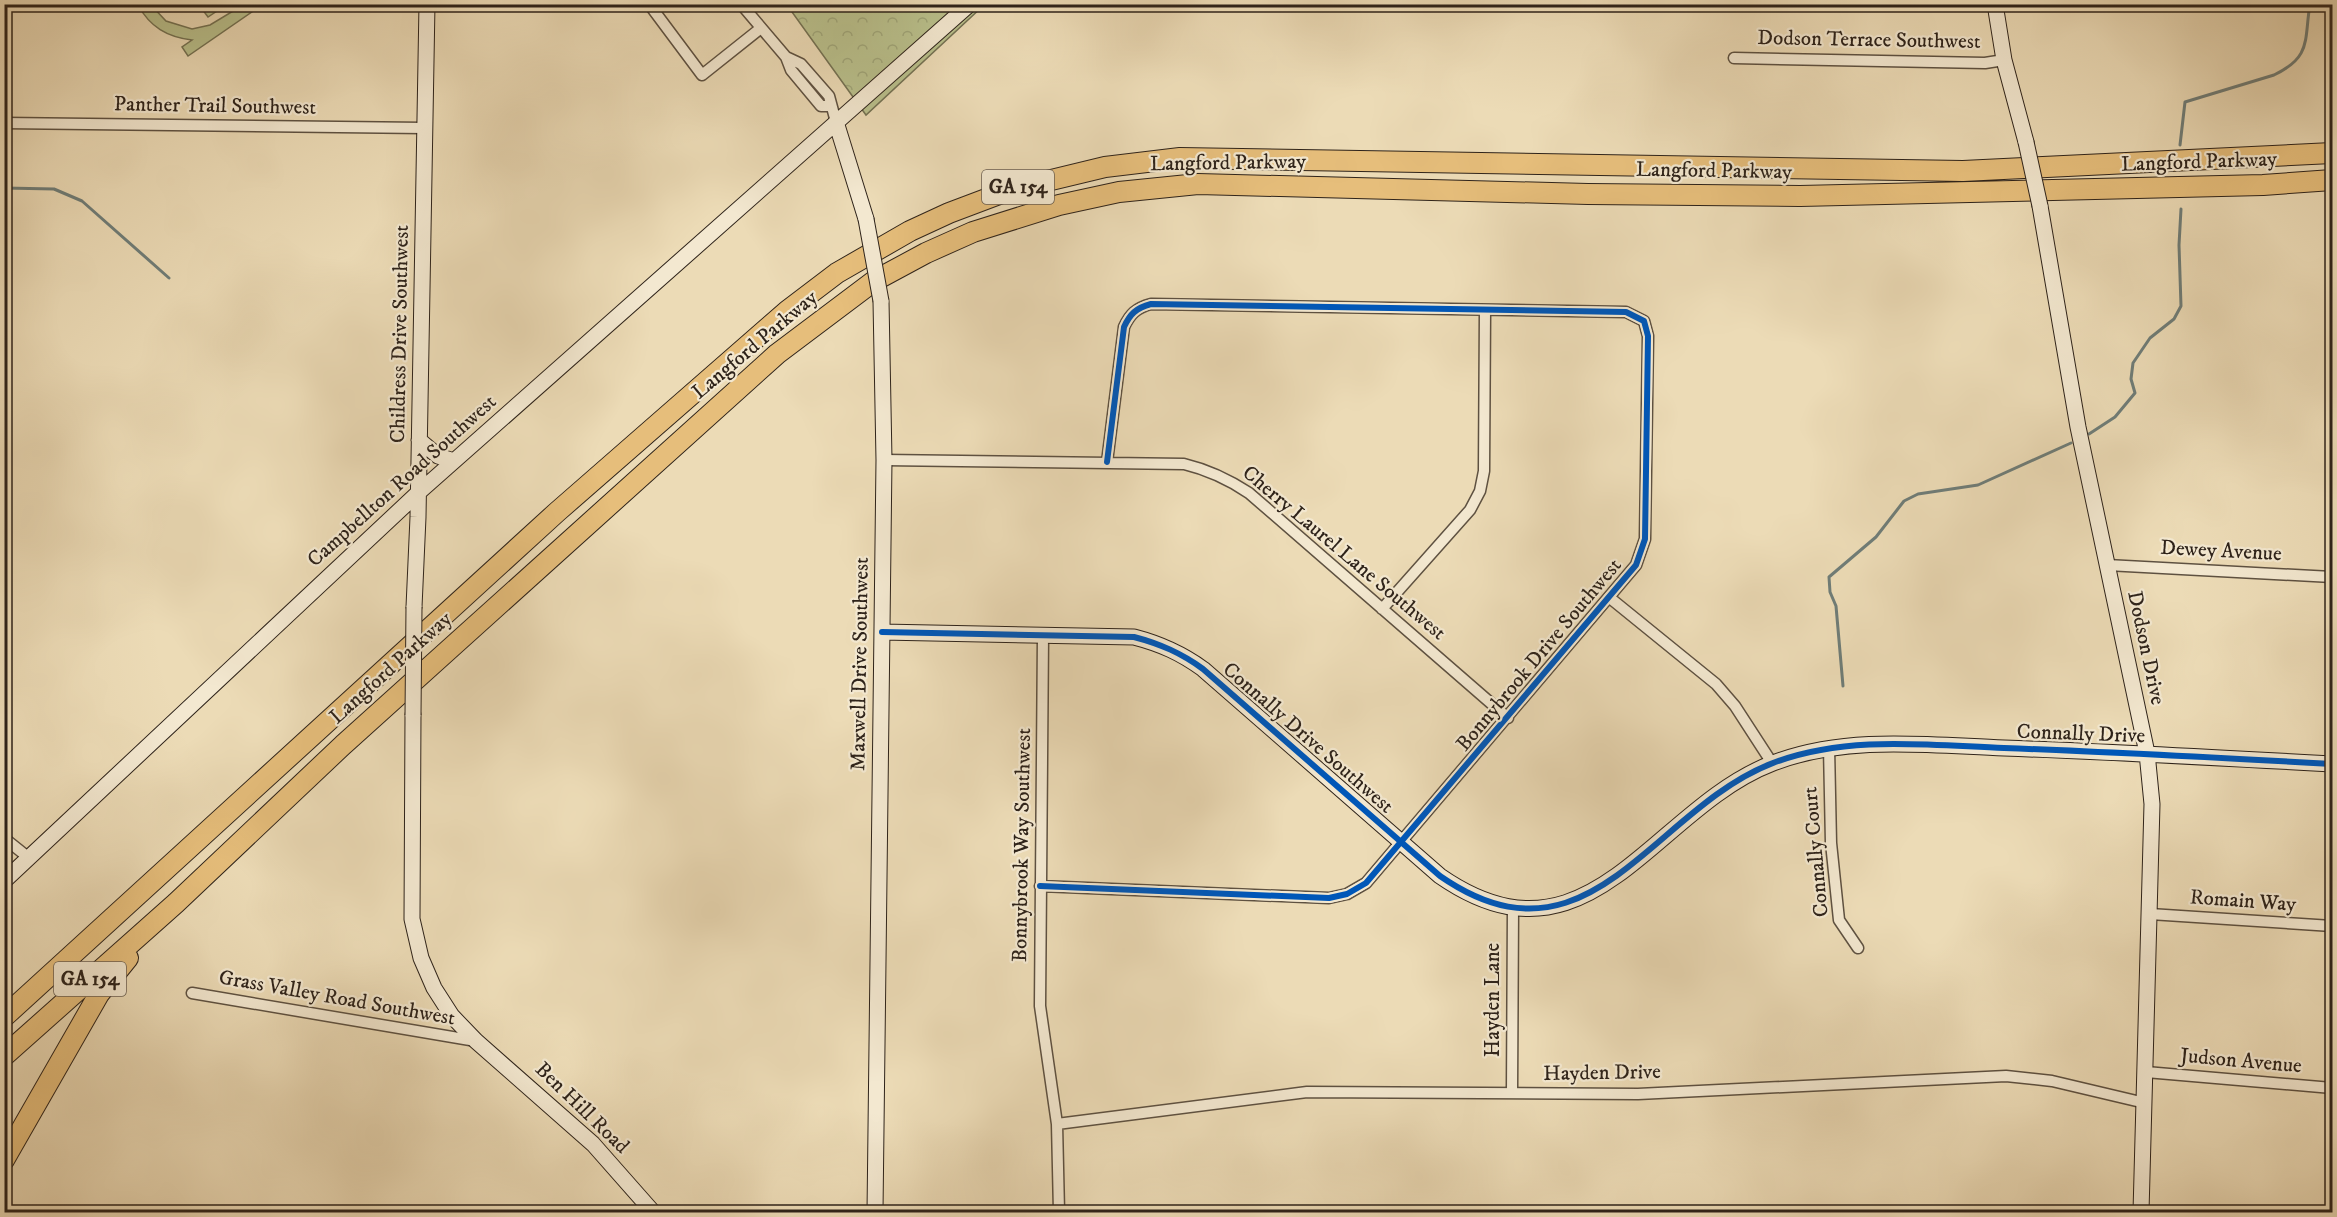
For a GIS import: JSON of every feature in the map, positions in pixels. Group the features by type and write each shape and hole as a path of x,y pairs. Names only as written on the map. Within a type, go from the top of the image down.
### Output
{"highway":[{"name":"Langford Parkway","path":"4,1017 557,512 787,311 837,273 887,242 975,202 1072,173 1180,158 1962,171 2332,153"},
{"name":"Langford Parkway","path":"4,1056 176,903 351,736 777,354 874,281 926,253 1019,215 1119,192 1198,184 1588,194 1809,196 2263,185 2332,180"},
{"path":"4,1160 99,994 176,903"}],"street":[{"name":"Childress Drive Southwest","path":"427,4 414,607 412,919 422,958 434,988 452,1016 476,1041"},
{"path":"649,4 702,75 761,28"},
{"path":"741,4 786,57 791,70 821,106 830,106 836,122"},
{"name":"Campbellton Road Southwest","path":"4,881 418,493 970,4"},
{"name":"Dodson Drive","path":"1995,4 2004,60 2040,206 2078,427 2148,753 2152,804 2141,1212"},
{"name":"Dodson Terrace Southwest","path":"1734,58 1985,63 2004,60"},
{"name":"Maxwell Drive Southwest","path":"836,122 867,219 880,301 884,460 875,1212"},
{"name":"Panther Trail Southwest","path":"4,123 424,128"},
{"name":"Bonnybrook Drive Southwest","path":"1040,886 1329,898 1347,894 1366,883 1636,565 1646,539 1648,336 1644,321 1626,312 1151,304 1140,307 1129,315 1124,327 1107,462"},
{"path":"1382,609 1470,510 1480,491 1484,471 1485,310"},
{"path":"419,440 438,456 454,461"},
{"name":"Cherry Laurel Lane Southwest","path":"884,460 1184,464 1227,478 1249,493 1508,718"},
{"name":"Dewey Avenue","path":"2107,565 2332,577"},
{"path":"1610,598 1716,684 1735,706 1772,763"},
{"name":"Connally Drive Southwest","path":"882,632 1134,637 1161,644 1183,654 1458,889 1484,901 1513,907 1556,905 1597,890 1619,875 1708,798 1739,778 1772,763 1829,747"},
{"name":"Bonnybrook Way Southwest","path":"1043,635 1040,1006 1057,1124 1059,1212"},
{"name":"Connally Drive","path":"1829,747 1880,744 2148,753 2332,764"},
{"name":"Connally Court","path":"1829,747 1831,843 1839,920 1843,930 1858,948"},
{"path":"4,838 29,858"},
{"name":"Hayden Lane","path":"1512,1094 1513,907"},
{"name":"Romain Way","path":"2150,914 2332,926"},
{"name":"Grass Valley Road Southwest","path":"192,993 476,1041"},
{"name":"Ben Hill Road","path":"476,1041 593,1144 653,1212"},
{"name":"Judson Avenue","path":"2146,1072 2332,1088"},
{"name":"Hayden Drive","path":"1057,1124 1307,1092 1638,1094 2006,1076 2052,1081 2145,1103"}],"green space":[{"path":"138,5 151,5 166,21 192,29 210,25 243,5 262,5 188,56 182,47 192,40 160,30"},
{"path":"199,5 226,5 208,17"},
{"path":"787,5 984,5 866,115"}],"waterway":[{"path":"2180,145 2185,102 2274,75 2295,61 2304,46 2310,4"},
{"path":"4,188 54,189 82,201 169,278"},
{"path":"2089,434 2115,417 2135,393 2131,379 2133,363 2150,338 2174,319 2181,306 2179,245 2181,209"},
{"path":"1843,686 1836,606 1830,592 1829,577 1876,537 1904,501 1918,494 1978,485 2071,443"}],"cycle path":[{"path":"1040,886 1329,898 1347,894 1366,883 1636,565 1645,539 1648,336 1644,321 1626,312 1151,304 1134,312 1124,327 1107,462"},
{"path":"882,632 1134,637 1162,646 1203,669 1440,876 1492,903 1538,908 1579,898 1617,875 1730,785 1773,763 1829,748 1916,744 2332,764"}]}
